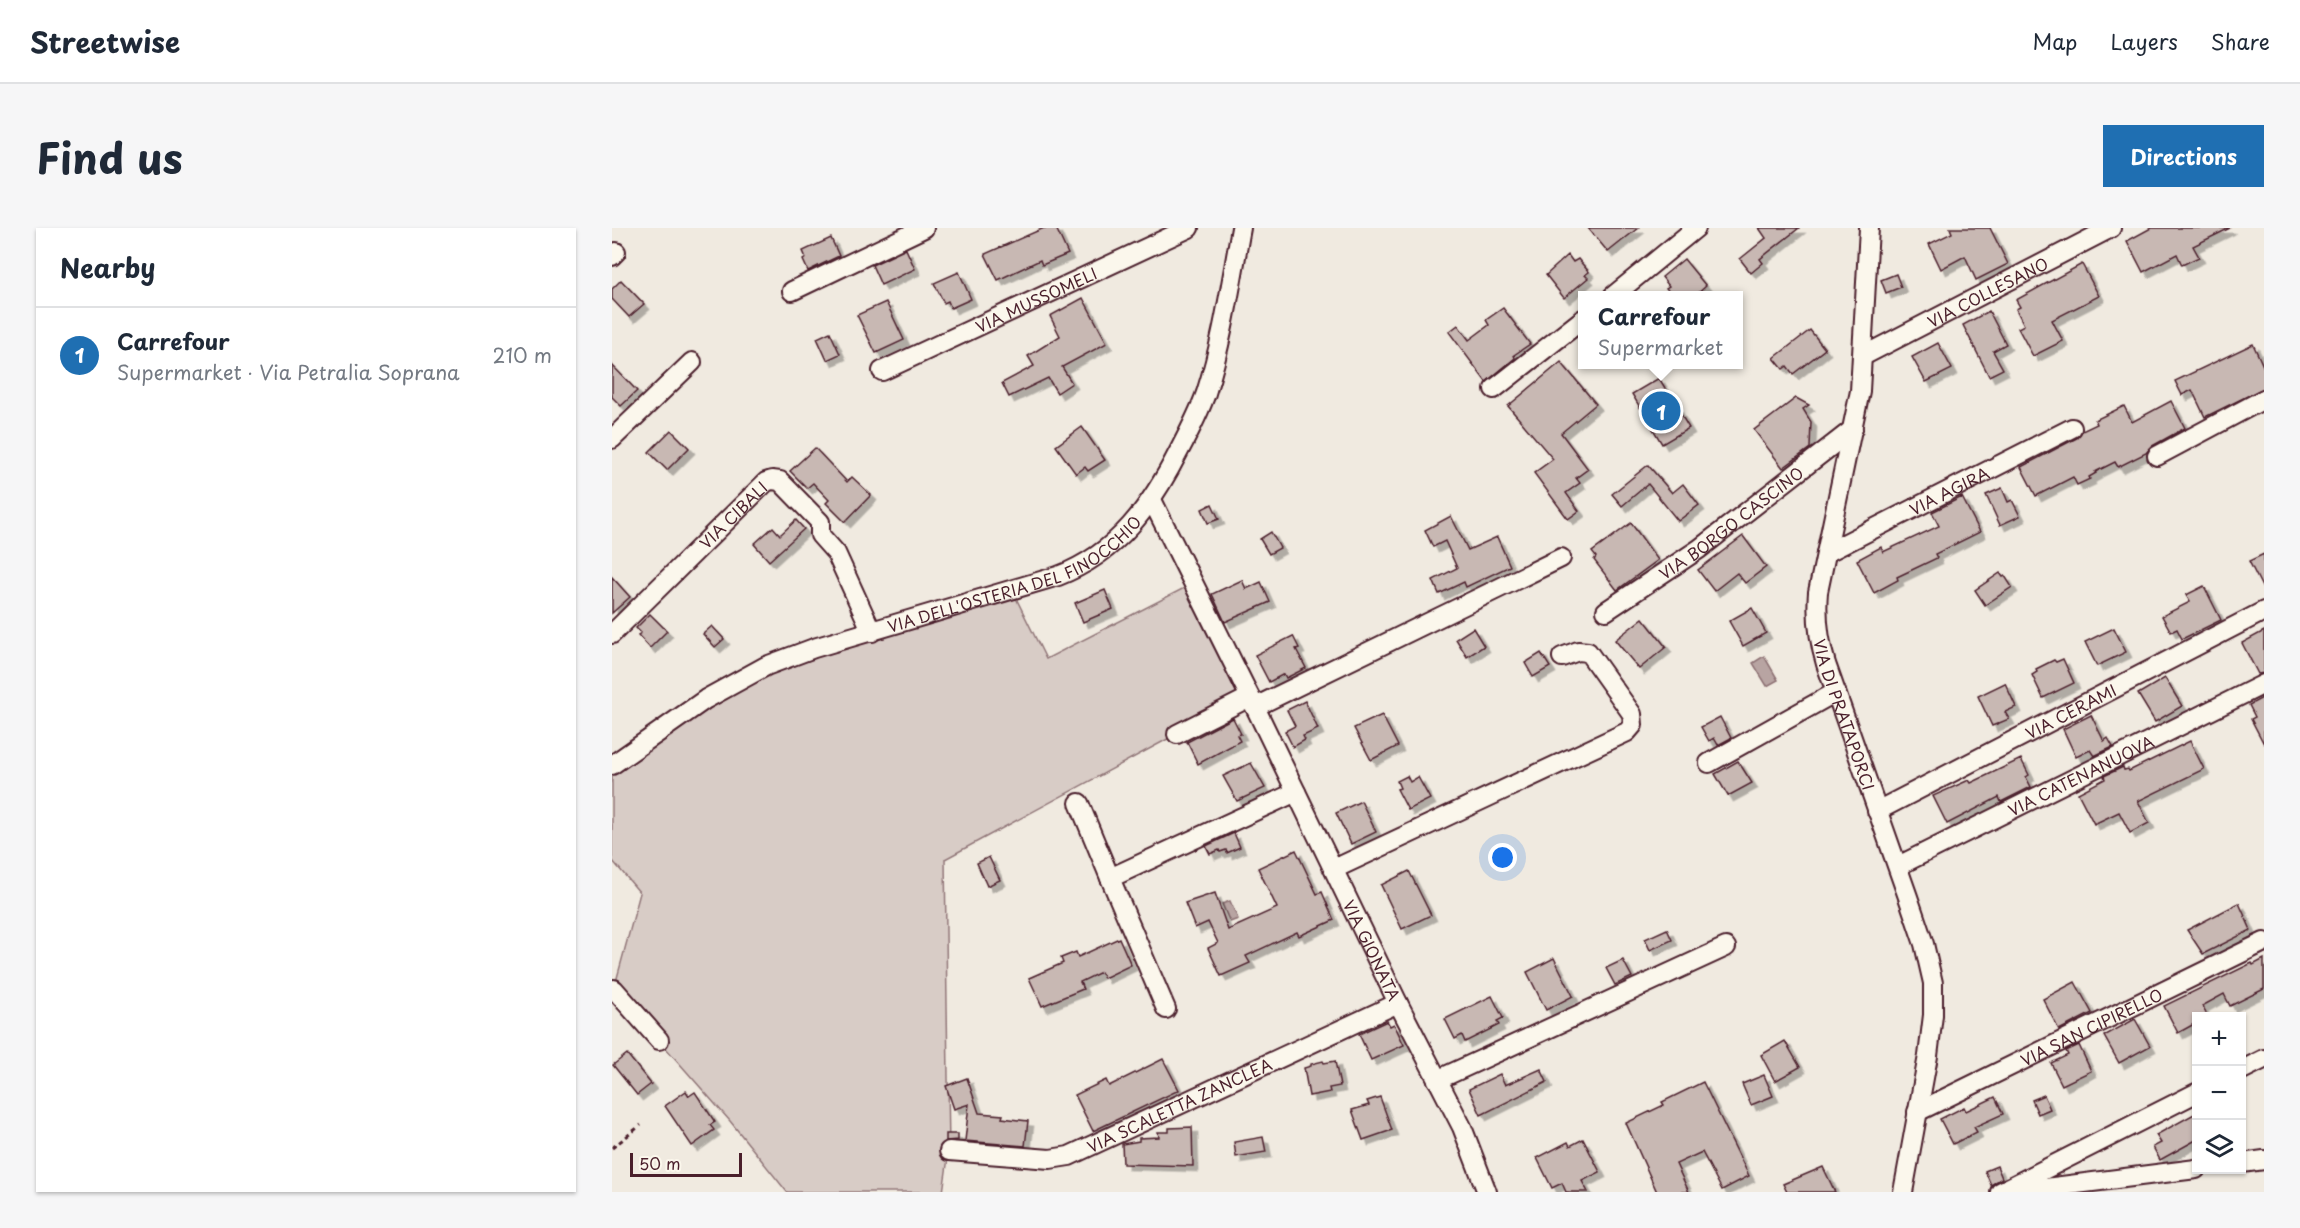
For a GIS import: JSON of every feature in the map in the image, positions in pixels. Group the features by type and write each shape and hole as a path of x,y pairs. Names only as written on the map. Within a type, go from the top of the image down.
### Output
{"street":[{"path":"792,291 924,228"},
{"name":"VIA MUSSOMELI","path":"882,371 1189,228"},
{"name":"VIA DELL'OSTERIA DEL FINOCCHIO","path":"612,765 698,704 753,672 789,657 1047,579 1079,567 1112,544 1152,500 1189,431 1205,394 1217,349 1241,228"},
{"path":"1618,291 1696,228"},
{"name":"VIA DI PRATAPORCI","path":"1869,228 1863,356 1853,429 1817,606 1824,655 1924,944 1933,990 1928,1056 1903,1192"},
{"name":"VIA COLLESANO","path":"1863,356 2111,228"},
{"path":"1494,389 1578,323"},
{"path":"612,439 692,362"},
{"path":"2157,456 2264,399"},
{"name":"VIA AGIRA","path":"1826,553 2072,428"},
{"name":"VIA BORGO CASCINO","path":"1606,611 1699,549 1853,429"},
{"name":"VIA CIBALI","path":"612,634 766,482 772,480 780,481 820,522 820,535 836,553 872,632"},
{"name":"VIA GIONATA","path":"1152,500 1253,702 1398,1003 1462,1127 1487,1192"},
{"path":"1177,734 1253,702 1561,558"},
{"name":"VIA CERAMI","path":"1877,811 2264,611"},
{"path":"1334,869 1627,732 1633,725 1632,714 1591,656 1583,651 1562,657"},
{"name":"VIA CATENANUOVA","path":"1898,866 2264,684"},
{"path":"1709,763 1836,692"},
{"path":"1110,878 1296,792"},
{"path":"1079,803 1166,1009"},
{"name":"VIA SAN CIPIRELLO","path":"1917,1112 2264,942"},
{"path":"1437,1080 1726,947"},
{"path":"612,991 614,989 659,1040"},
{"name":"VIA SCALETTA ZANCLEA","path":"949,1151 1045,1158 1069,1156 1398,1003"},
{"path":"2246,1068 2264,1059"},
{"path":"2001,1192 2192,1095"},
{"path":"2246,1162 2264,1160"},
{"path":"2013,1192 2192,1170"}],"path":[{"path":"612,1148 641,1125"}],"shaded area":[{"path":"1194,583 1250,697 945,859 949,1151 943,1192 787,1192 730,1121 614,989 640,893 612,860 612,765 733,682 1012,590 1046,659"},
{"path":"1764,656 1778,680 1767,686 1753,663"},
{"path":"1230,901 1238,919 1230,922 1222,904"}],"building":[{"path":"1044,228 1056,228 1068,254 1042,265 1040,260 998,280 985,254"},
{"path":"1588,228 1638,228 1608,252"},
{"path":"1759,228 1799,228 1760,259 1763,263 1751,273 1740,259 1766,238"},
{"path":"1950,228 1990,228 2008,264 1976,280 1965,256 1941,269 1929,244 1952,233"},
{"path":"2151,228 2230,228 2193,246 2199,257 2182,265 2177,254 2143,272 2127,241"},
{"path":"831,238 839,256 808,271 803,260 806,258 803,251"},
{"path":"906,249 915,269 881,285 872,265"},
{"path":"1568,255 1573,262 1578,259 1589,272 1585,275 1588,278 1564,298 1546,275"},
{"path":"1684,259 1706,286 1700,291 1669,291 1666,288 1669,286 1662,277"},
{"path":"2082,264 2099,296 2052,320 2063,341 2033,356 2018,328 2024,325 2016,309 2020,307 2016,300"},
{"path":"959,272 971,299 951,308 948,301 944,303 934,283"},
{"path":"1896,274 1901,287 1886,293 1881,280"},
{"path":"621,280 644,304 629,317 612,299 612,289"},
{"path":"1083,298 1107,343 1062,367 1072,383 1057,393 1048,378 1009,397 1002,383 1034,366 1028,356 1060,336 1050,316"},
{"path":"886,302 904,340 876,353 857,315"},
{"path":"1503,308 1530,344 1514,355 1515,358 1486,382 1449,332 1458,325 1469,340 1489,325 1486,320"},
{"path":"1989,311 2006,344 1993,351 2003,369 1989,376 1963,325"},
{"path":"1810,330 1825,349 1793,374 1787,366 1783,369 1774,358"},
{"path":"830,332 840,354 827,360 817,338"},
{"path":"1938,343 1952,369 1926,382 1912,357"},
{"path":"2253,344 2264,368 2264,388 2205,417 2192,390 2182,395 2175,381"},
{"path":"1561,362 1596,404 1561,433 1588,469 1576,478 1580,483 1566,493 1579,511 1568,519 1534,473 1553,459 1508,406"},
{"path":"612,365 637,391 621,406 612,397"},
{"path":"1659,378 1689,428 1662,444 1632,394"},
{"path":"1796,398 1809,405 1803,409 1811,422 1810,448 1783,468 1754,430"},
{"path":"2171,401 2185,428 2152,446 2146,453 2118,467 2115,462 2095,472 2089,477 2090,479 2077,485 2073,477 2036,496 2021,467 2077,438 2082,431 2097,424 2095,420 2124,406 2132,422"},
{"path":"1082,427 1105,460 1088,471 1085,467 1076,474 1056,446"},
{"path":"671,430 689,448 667,470 649,452"},
{"path":"815,448 847,482 852,477 871,495 845,522 826,503 829,500 813,483 807,488 790,471"},
{"path":"1648,465 1672,493 1683,484 1699,505 1678,521 1648,484 1622,506 1612,494"},
{"path":"2002,488 2008,502 2012,500 2020,516 2000,525 1986,495"},
{"path":"1962,497 1980,532 1935,554 1937,558 1897,577 1898,580 1874,593 1857,560 1881,547 1883,552 1939,526 1932,512"},
{"path":"1212,504 1219,519 1208,523 1202,509"},
{"path":"1451,516 1468,550 1497,537 1510,566 1466,587 1464,582 1439,594 1433,580 1457,568 1445,541 1433,547 1425,530"},
{"path":"796,520 804,529 769,561 754,544 773,527 780,535"},
{"path":"1631,523 1658,560 1617,590 1594,560 1596,557 1592,552"},
{"path":"1271,532 1280,548 1269,554 1260,539"},
{"path":"1743,536 1766,567 1745,583 1737,573 1714,591 1698,570"},
{"path":"2264,554 2264,591 2249,561"},
{"path":"2000,573 2003,577 2005,576 2012,587 1985,605 1975,590"},
{"path":"612,577 630,597 612,613"},
{"path":"1242,580 1246,589 1261,582 1270,602 1225,622 1212,594"},
{"path":"2204,586 2221,620 2182,639 2177,629 2171,632 2162,616 2190,602 2186,595"},
{"path":"1105,590 1113,609 1083,622 1075,603"},
{"path":"1752,608 1766,633 1743,646 1729,621"},
{"path":"650,614 667,631 650,648 638,635 641,633 636,628"},
{"path":"1643,618 1666,647 1639,669 1615,640"},
{"path":"712,626 724,639 715,647 703,634"},
{"path":"1473,628 1484,646 1467,657 1456,639"},
{"path":"2114,628 2126,652 2097,666 2085,642"},
{"path":"2264,631 2264,673 2258,674 2242,643"},
{"path":"1293,636 1299,648 1296,649 1306,668 1286,678 1284,674 1269,682 1255,655"},
{"path":"1541,653 1550,667 1533,677 1525,663"},
{"path":"2063,659 2074,683 2043,698 2032,675 2037,672 2036,669 2054,660 2056,662"},
{"path":"2165,678 2182,706 2155,722 2138,694"},
{"path":"2005,683 2016,707 2005,712 2009,719 1992,726 1978,696"},
{"path":"2264,697 2264,744 2251,719 2255,717 2249,705"},
{"path":"1305,701 1318,729 1303,736 1305,740 1293,747 1285,731 1295,726 1287,710"},
{"path":"1382,715 1398,746 1371,760 1354,728"},
{"path":"2091,715 2104,741 2108,738 2113,747 2094,756 2090,750 2076,757 2063,729"},
{"path":"1720,717 1731,738 1718,745 1714,738 1709,741 1701,727"},
{"path":"1233,718 1241,734 1237,735 1240,741 1198,764 1187,742"},
{"path":"2190,741 2204,769 2138,801 2149,823 2130,833 2119,812 2094,824 2078,793 2123,767 2124,770 2129,771"},
{"path":"2021,759 2029,775 2026,777 2031,787 2001,802 1999,797 1947,824 1933,796 1969,780 1971,783"},
{"path":"1738,761 1752,783 1728,796 1715,774"},
{"path":"1251,763 1265,788 1237,801 1223,776"},
{"path":"1407,776 1410,782 1418,777 1430,799 1408,810 1397,789 1400,788 1397,781"},
{"path":"1361,801 1376,832 1351,844 1336,813"},
{"path":"1234,833 1240,847 1227,853 1226,850 1220,852 1219,850 1210,854 1206,846"},
{"path":"1296,850 1317,894 1322,892 1334,920 1299,936 1297,932 1246,956 1250,963 1221,976 1208,948 1218,943 1208,922 1195,928 1185,903 1215,893 1228,930 1277,908 1258,868"},
{"path":"989,857 1000,880 987,886 977,863"},
{"path":"1409,871 1431,915 1402,929 1381,885"},
{"path":"2239,903 2251,930 2203,954 2187,930"},
{"path":"1667,929 1672,940 1650,950 1645,939"},
{"path":"1119,938 1131,965 1104,978 1101,972 1080,982 1083,989 1042,1006 1029,978 1063,963 1061,958 1076,952 1078,957"},
{"path":"1554,958 1573,996 1546,1010 1527,972"},
{"path":"2264,959 2264,989 2230,1006 2224,994 2202,1006 2205,1012 2192,1012 2192,1025 2178,1033 2164,1006 2252,963 2253,965"},
{"path":"1623,960 1632,977 1615,985 1606,968"},
{"path":"2075,982 2092,1013 2059,1030 2043,999"},
{"path":"1492,996 1503,1018 1497,1021 1499,1025 1465,1042 1462,1035 1455,1039 1445,1019"},
{"path":"2135,1019 2150,1046 2119,1063 2104,1036"},
{"path":"1387,1021 1390,1026 1394,1024 1404,1045 1371,1060 1359,1034"},
{"path":"1785,1041 1800,1067 1775,1081 1761,1055"},
{"path":"2079,1045 2091,1071 2062,1085 2051,1063 2068,1055 2066,1051"},
{"path":"627,1054 651,1084 637,1095 613,1065"},
{"path":"1163,1059 1179,1090 1093,1131 1075,1095 1106,1080 1109,1086"},
{"path":"1323,1061 1324,1063 1335,1061 1340,1086 1329,1088 1330,1092 1309,1096 1304,1068"},
{"path":"1541,1069 1547,1082 1481,1115 1469,1089 1500,1074 1505,1085"},
{"path":"1764,1075 1773,1096 1751,1105 1742,1084"},
{"path":"967,1078 979,1113 1003,1115 1002,1118 1028,1121 1025,1146 965,1141 969,1104 954,1109 946,1086"},
{"path":"1703,1082 1749,1176 1722,1190 1702,1152 1676,1164 1689,1192 1657,1192 1626,1123 1664,1105 1662,1102"},
{"path":"686,1091 689,1096 695,1092 715,1122 710,1125 714,1130 692,1146 665,1106"},
{"path":"2044,1095 2050,1109 2038,1114 2032,1100"},
{"path":"1380,1097 1392,1130 1363,1140 1352,1110 1369,1105 1367,1101"},
{"path":"1995,1097 2003,1114 1974,1127 1977,1132 1953,1144 1940,1119 1964,1107 1966,1111"},
{"path":"2192,1115 2192,1142 2160,1160 2153,1147 2161,1143 2156,1135"},
{"path":"1192,1127 1193,1166 1123,1164 1122,1144 1139,1141 1139,1138 1159,1137 1158,1132 1169,1132 1169,1128"},
{"path":"946,1134 958,1134 958,1140 946,1141"},
{"path":"1263,1137 1266,1152 1236,1157 1234,1142"},
{"path":"1583,1139 1600,1172 1582,1181 1588,1192 1566,1192 1562,1183 1552,1188 1537,1158 1568,1142 1570,1146"},
{"path":"1997,1166 2002,1178 1991,1185 1985,1171"},
{"path":"1823,1167 1835,1192 1787,1192 1783,1184"}],"place":[{"name":"Carrefour","path":"1661,411"}]}
